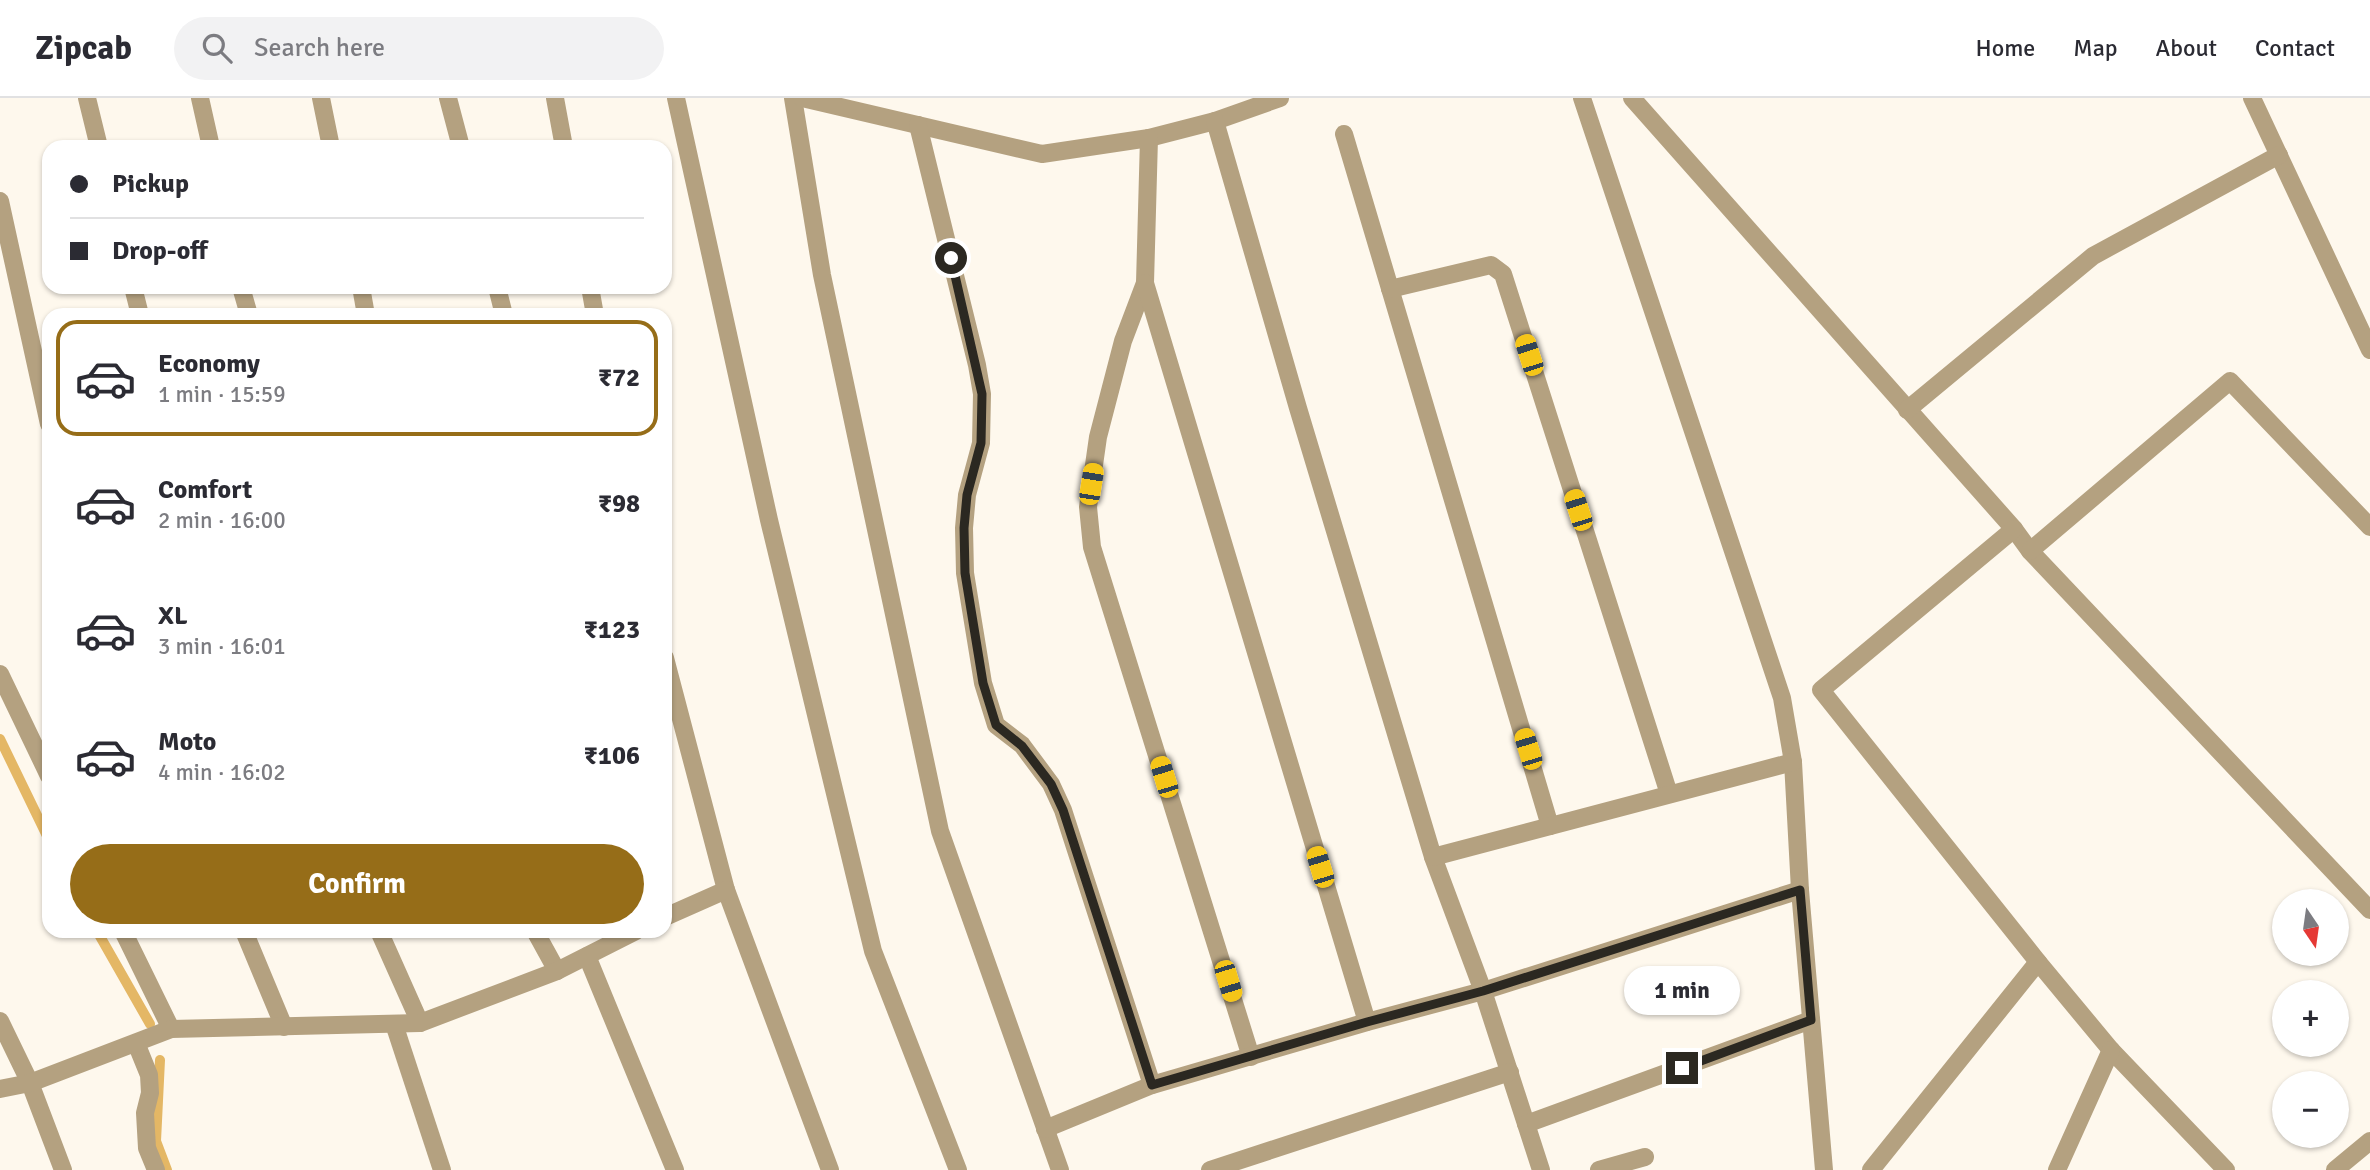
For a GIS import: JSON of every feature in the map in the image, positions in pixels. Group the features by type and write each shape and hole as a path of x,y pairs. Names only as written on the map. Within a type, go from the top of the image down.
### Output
{"street":[{"path":"87,98 97,140"},
{"path":"200,98 209,140"},
{"path":"321,98 330,140"},
{"path":"448,98 459,140"},
{"path":"555,98 563,140"},
{"path":"676,98 769,520 873,951 958,1170"},
{"path":"793,98 822,275 940,831 1060,1170"},
{"path":"802,98 1042,154 1149,138 1215,121 1280,98"},
{"path":"1582,98 1782,698 1793,762 1800,890 1824,1170"},
{"path":"1632,98 2014,529 2030,551 2370,910"},
{"path":"2252,98 2370,349"},
{"path":"1215,121 1433,857 1483,991 1541,1170"},
{"path":"918,125 982,394 981,443 967,495 964,528 965,573 983,683 996,725 1022,746 1051,784 1063,810 1152,1085"},
{"path":"1344,134 1550,825"},
{"path":"1149,138 1145,283 1367,1022"},
{"path":"1907,410 2093,256 2279,155"},
{"path":"0,201 42,392"},
{"path":"1391,289 1491,265 1503,274 1669,794"},
{"path":"1145,283 1123,341 1098,437 1088,507 1093,547 1251,1057"},
{"path":"2030,551 2230,381 2370,527"},
{"path":"2014,529 1821,690 2111,1050 2226,1170"},
{"path":"0,674 42,761"},
{"path":"672,685 726,890 830,1170"},
{"path":"1433,857 1793,762"},
{"path":"672,914 726,890"},
{"path":"1045,1129 1152,1085 1483,991 1800,890"},
{"path":"126,938 170,1029"},
{"path":"247,938 284,1027"},
{"path":"382,938 420,1023"},
{"path":"539,938 557,971"},
{"path":"0,1089 30,1083 170,1029 420,1023 557,971 622,938"},
{"path":"587,956 675,1170"},
{"path":"1871,1170 2038,962"},
{"path":"1526,1124 1811,1020"},
{"path":"0,1021 30,1083 63,1170"},
{"path":"394,1024 442,1170"},
{"path":"136,1043 149,1075 150,1093 145,1113 147,1148 156,1170"},
{"path":"2057,1170 2111,1050"},
{"path":"1210,1170 1510,1072"},
{"path":"2335,1170 2370,1141"},
{"path":"1599,1170 1645,1157"}],"waterway":[{"path":"0,739 42,826"},
{"path":"101,938 150,1024"},
{"path":"160,1060 156,1141 167,1170"}],"route":[{"path":"951,258 982,394 981,443 967,495 964,528 965,573 983,683 996,725 1022,746 1051,784 1063,810 1152,1085 1483,991 1800,890 1811,1020 1682,1068"}]}
